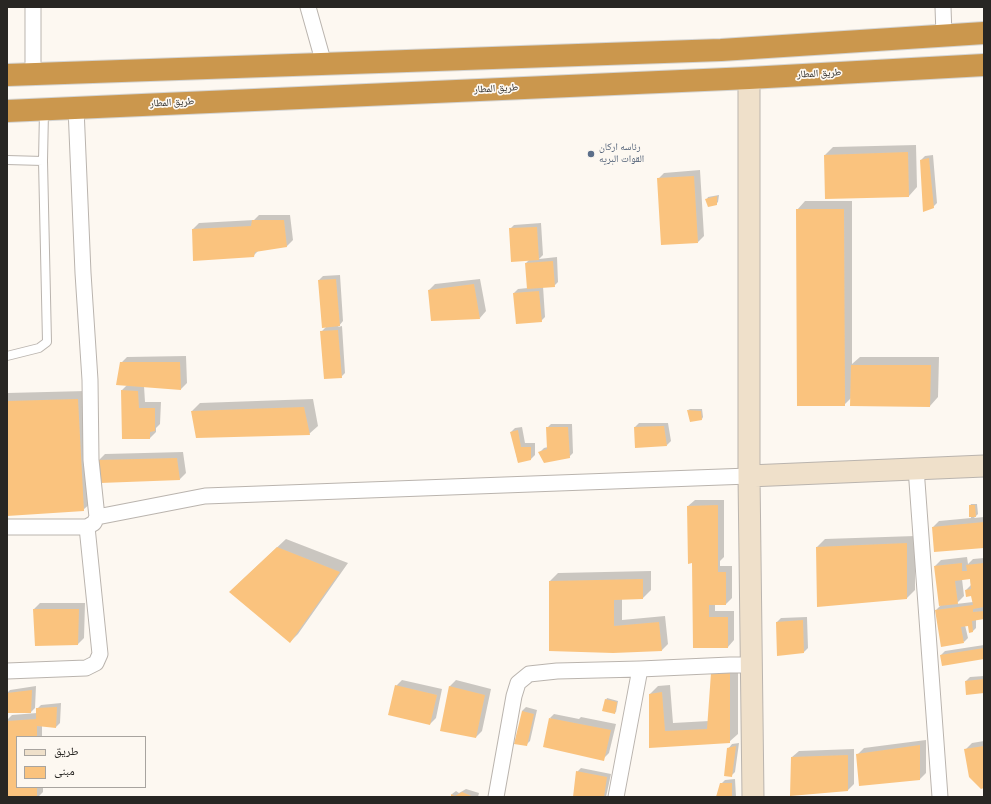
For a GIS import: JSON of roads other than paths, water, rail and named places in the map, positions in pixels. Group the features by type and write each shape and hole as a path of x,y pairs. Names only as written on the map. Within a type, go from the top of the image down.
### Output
{"highway":[{"path":"7,75 721,50 984,33"},
{"name":"طريق المطار","path":"7,111 749,78 984,65"}],"street":[{"path":"33,7 33,74"},
{"path":"308,7 324,64"},
{"path":"943,7 944,35"},
{"path":"749,78 749,476 753,797"},
{"path":"7,671 86,668 96,663 100,654 92,522 90,380 83,273 76,108"},
{"path":"7,526 92,522 205,496 984,466"},
{"path":"916,468 940,797"},
{"path":"496,797 514,696 518,683 529,674 557,671 752,665"},
{"path":"616,797 640,669"}],"lane":[{"path":"7,356 39,348 47,342 43,161 44,110"},
{"path":"7,160 43,161"}],"place":[{"name":"رئاسه اركان القوات البريه","path":"591,154"}]}
